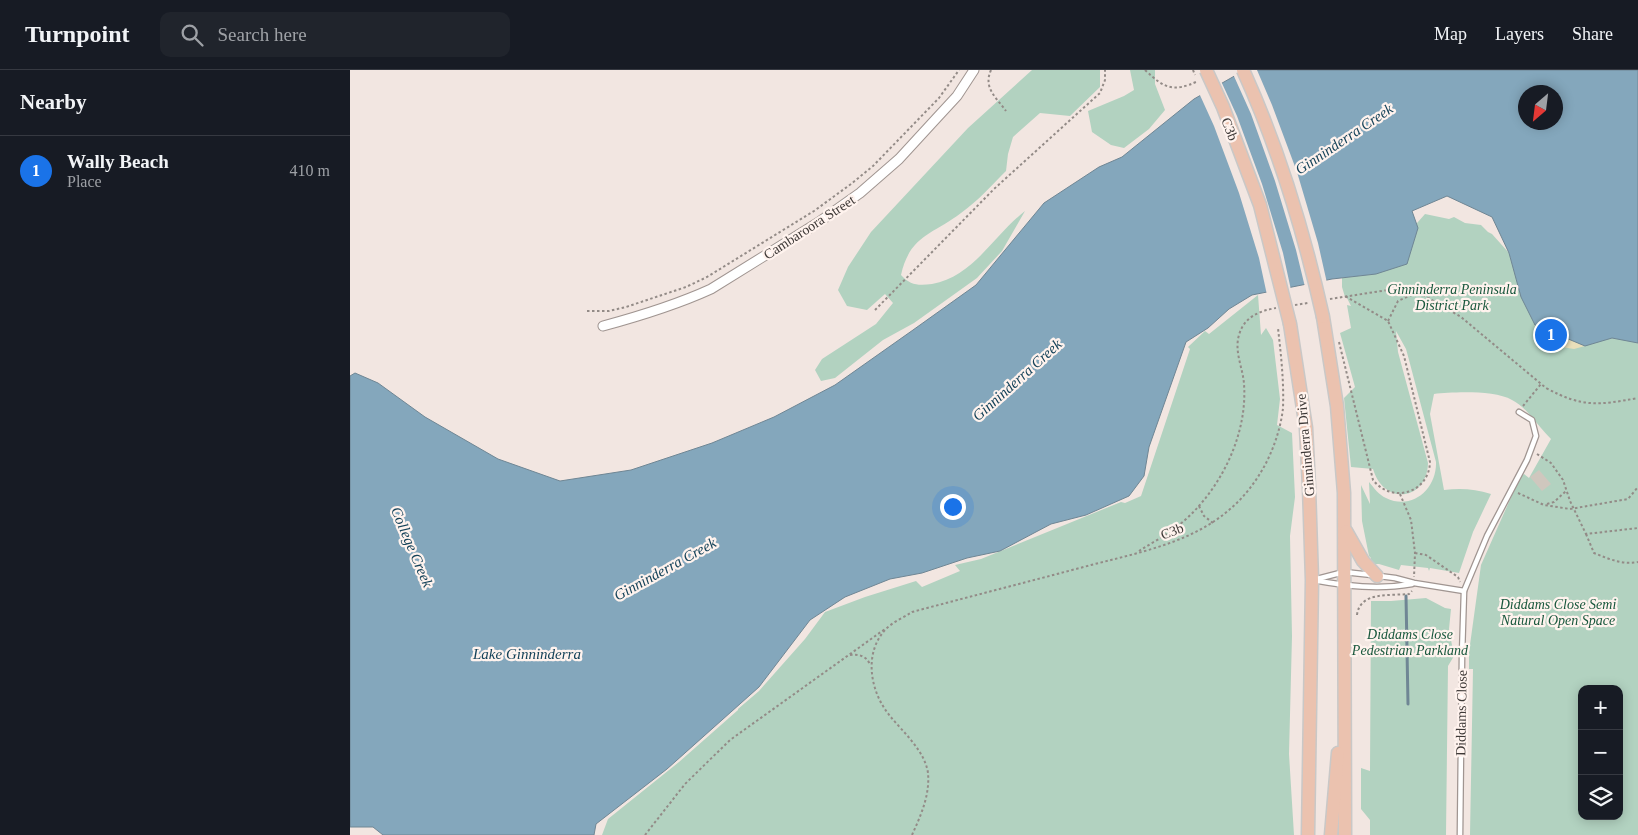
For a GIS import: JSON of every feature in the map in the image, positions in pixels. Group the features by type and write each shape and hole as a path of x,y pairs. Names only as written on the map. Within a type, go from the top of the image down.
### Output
{"main road":[{"path":"1243,70 1254,94 1290,193 1312,269 1323,317 1337,406 1344,493 1345,835"},
{"name":"Ginninderra Drive","path":"1205,74 1223,107 1260,205 1306,428 1312,580 1307,833"},
{"path":"1344,528 1362,561 1377,576"},
{"path":"1332,835 1345,684"}],"street":[{"name":"Cambaroora Street","path":"603,326 648,313 710,289 841,208 899,159 957,96 974,70"}],"lane":[{"name":"Diddams Close","path":"1460,835 1464,591 1486,536 1511,490 1536,436 1532,420 1519,412"},
{"path":"1312,580 1344,572 1395,578 1414,584 1464,591"},
{"path":"1312,580 1344,586 1394,587 1414,584"}],"path":[{"path":"587,311 609,311 626,307 686,287 707,277 814,211 873,166 939,98 959,70"},
{"path":"991,70 987,82 1006,111"},
{"path":"876,310 994,189 1100,92 1105,80 1105,70"},
{"path":"1145,70 1161,85 1177,88 1188,86 1205,74"},
{"path":"1193,70 1200,87"},
{"path":"1326,299 1394,289 1418,292 1461,317 1541,384 1560,395 1589,404 1604,404 1638,398"},
{"path":"1388,321 1398,301 1418,292"},
{"path":"1338,334 1373,480 1385,491 1400,494 1415,489 1423,482 1428,473 1430,462 1404,356 1388,321 1344,296"},
{"path":"1290,306 1308,302"},
{"path":"1274,307 1276,316"},
{"path":"1134,554 1174,529 1199,506 1212,489 1226,465 1237,439 1243,412 1244,384 1237,348 1240,331 1256,313 1281,307"},
{"name":"C3b","path":"912,835 926,803 928,772 918,750 881,704 871,677 871,667 876,646 887,628 912,612 1134,554 1184,538 1226,514 1244,497 1258,477 1270,456 1278,433 1282,409 1284,325"},
{"path":"1519,412 1541,384"},
{"path":"1530,450 1551,463 1563,480 1566,491 1594,553 1616,562 1628,564 1638,562"},
{"path":"1511,490 1544,505 1574,508 1628,499 1638,487"},
{"path":"1544,505 1554,502 1566,491"},
{"path":"1356,616 1358,607 1371,597 1412,594 1415,553 1410,520 1400,494"},
{"path":"1199,506 1204,516 1213,523"},
{"path":"1586,534 1638,528"},
{"path":"1415,553 1426,555 1458,577 1464,591"},
{"path":"645,835 685,784 730,740 887,628"},
{"path":"848,655 862,655 868,660 871,667"}],"green space":[{"path":"1032,70 1100,70 1100,87 1070,116 1040,113 1013,137 1006,171 985,193 967,208 916,244 905,262 901,275 911,283 918,285 946,280 971,264 1025,211 1002,251 977,278 914,323 883,340 835,378 821,381 815,370 822,359 876,324 893,303 885,294 867,310 847,306 838,290 848,267 871,232 968,128"},
{"path":"1130,70 1155,70 1155,84 1165,110 1149,129 1124,148 1111,145 1092,132 1088,111 1134,90"},
{"path":"1425,214 1449,219 1454,217 1465,223 1481,225 1492,234 1509,253 1518,284 1532,317 1561,336 1638,333 1638,835 1470,835 1473,669 1469,669 1469,652 1481,565 1520,477 1524,474 1529,478 1551,439 1524,409 1514,401 1504,397 1473,392 1434,394 1430,414 1444,490 1468,489 1491,494 1473,532 1459,573 1430,568 1429,571 1428,568 1401,565 1399,570 1379,564 1371,564 1362,521 1361,485 1370,504 1369,482 1386,498 1405,502 1421,495 1427,489 1435,472 1436,462 1406,349 1396,331 1398,352 1428,463 1426,476 1421,485 1413,491 1404,494 1395,493 1386,489 1378,481 1373,469 1351,467 1344,398 1355,387 1340,333 1351,328 1347,305 1351,306 1345,297 1342,278 1372,274"},
{"path":"1258,295 1261,335 1266,328 1273,340 1280,399 1277,425 1292,433 1295,497 1290,536 1292,636 1289,754 1294,835 602,835 608,819 679,762 759,691 805,639 825,612 916,581 922,587 960,571 955,565 981,559 1121,502 1125,503 1141,496 1190,349 1188,347 1205,331 1209,334"},
{"name":"Diddams Close Pedestrian Parkland","path":"1426,598 1445,608 1451,609 1449,629 1454,656 1448,666 1446,835 1370,835 1370,820 1361,809 1361,768 1370,771 1371,601"}],"sand":[{"path":"1535,325 1585,346 1574,349 1550,345"}],"water":[{"name":"Lake Ginninderra","path":"1245,70 1638,70 1638,343 1612,338 1585,346 1535,325 1521,297 1509,253 1492,217 1447,196 1412,211 1418,228 1407,264 1376,274 1332,279 1252,295 1229,309 1208,328 1186,342 1149,447 1144,476 1129,496 1086,515 1051,524 1000,551 967,558 922,573 890,579 845,597 810,620 759,687 667,769 596,824 594,835 383,835 373,827 350,827 350,376 355,373 378,383 425,417 498,459 560,481 631,470 712,443 774,417 835,385 976,285 1044,203 1099,167 1122,157 1194,99"}],"pier":[{"path":"1240,70 1257,70 1272,105 1297,172 1318,243 1327,283 1305,287 1275,181 1251,114 1233,74"},
{"path":"1221,81 1237,116 1262,184 1283,253 1291,290 1267,295 1259,258 1239,193 1214,126 1199,93"}],"building":[{"path":"1539,470 1551,484 1542,491 1530,477"}],"waterway":[{"path":"1406,596 1408,704"}],"place":[{"name":"Wally Beach","path":"1551,335"}],"water label":[{"name":"Ginninderra Creek","path":"1344,139"},
{"name":"Ginninderra Creek","path":"1017,380"},
{"name":"College Creek","path":"412,547"},
{"name":"Ginninderra Creek","path":"665,569"}],"park label":[{"name":"Ginninderra Peninsula District Park","path":"1452,297"},
{"name":"Diddams Close Semi Natural Open Space","path":"1558,612"}]}
